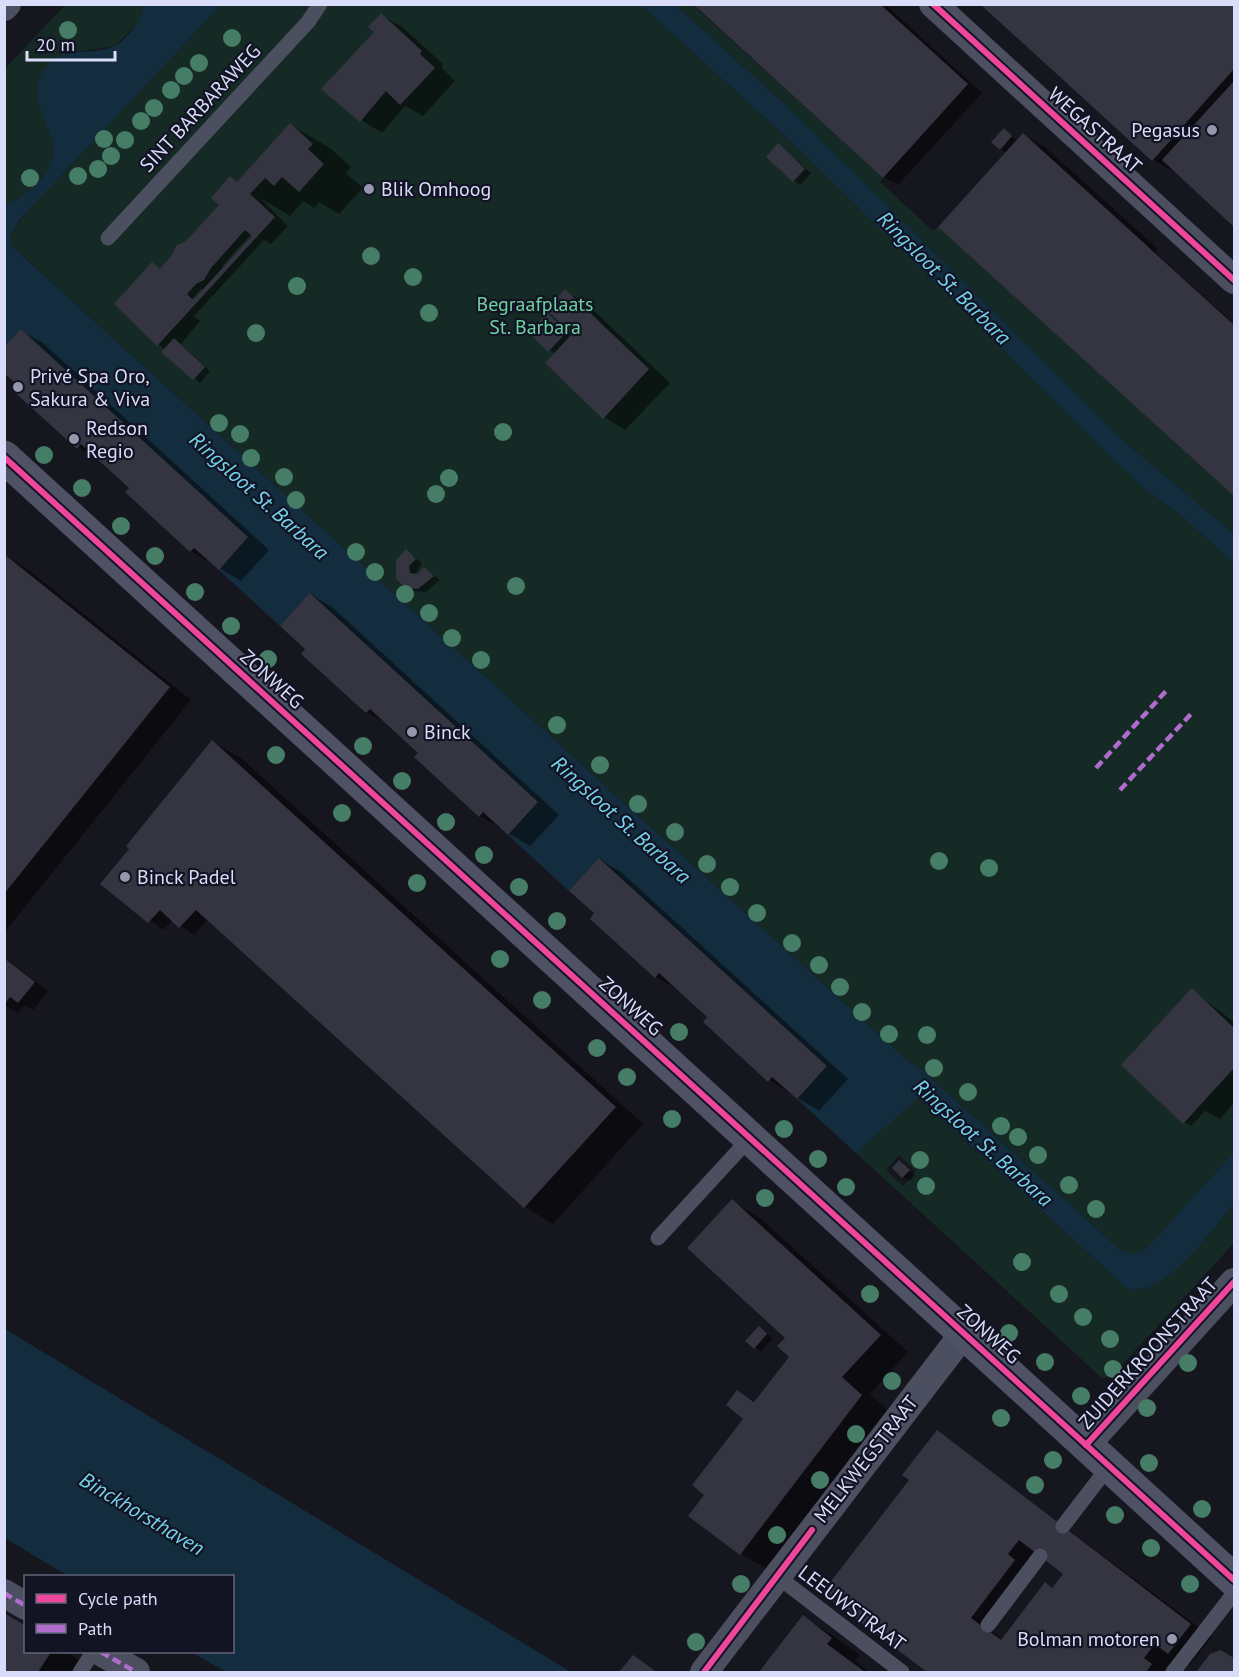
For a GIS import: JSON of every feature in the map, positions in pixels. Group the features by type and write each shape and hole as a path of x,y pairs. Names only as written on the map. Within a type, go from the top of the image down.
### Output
{"street":[{"name":"WEGASTRAAT","path":"933,4 1234,280"},
{"name":"ZONWEG","path":"4,457 1234,1580"},
{"name":"ZUIDERKROONSTRAAT","path":"1098,1456 1234,1282"},
{"name":"MELKWEGSTRAAT","path":"704,1672 964,1333"},
{"path":"4,1593 24,1605"},
{"path":"103,1653 136,1672"}],"lane":[{"name":"SINT BARBARAWEG","path":"108,238 308,22 321,4"},
{"path":"657,1238 750,1138"},
{"path":"1063,1526 1098,1456"},
{"path":"988,1625 1040,1556"},
{"name":"LEEUWSTRAAT","path":"777,1576 902,1672"},
{"path":"1173,1672 1234,1593"},
{"path":"80,1672 92,1653"}],"green space":[{"path":"65,5 143,5 137,24 115,46 77,52 43,72 39,101 52,139 54,150 52,161 47,171 32,188 5,206 4,70"},
{"name":"Begraafplaats St. Barbara","path":"221,5 641,5 798,148 1145,490 1178,513 1234,563 1234,1152 1146,1249 1133,1255 1119,1249 921,1069 909,1062 9,243 10,236 26,212"},
{"path":"675,5 693,5 883,178 880,182 933,231 938,227 1234,496 1234,534 1119,437 786,105"},
{"path":"917,1098 1128,1289 1143,1289 1172,1273 1187,1260 1234,1204 1234,1243 1111,1377 1102,1378 856,1153","holes":["899,1155 916,1171 903,1186 886,1170"]}],"water":[{"name":"Ringsloot St. Barbara","path":"143,5 221,5 21,218 9,238 13,247 909,1062 921,1069 1119,1249 1133,1255 1146,1249 1234,1152 1234,1204 1187,1260 1172,1273 1143,1289 1128,1289 918,1098 856,1153 797,1099 827,1066 600,858 569,891 508,835 538,802 311,593 280,626 219,570 248,537 21,329 5,347 5,206 23,195 40,180 47,171 53,152 52,141 38,98 38,89 44,70 50,62 66,54 103,50 118,44 137,23"},
{"name":"Ringsloot St. Barbara","path":"641,5 675,5 786,105 1119,437 1234,534 1234,563 1178,513 1145,490 798,148"},
{"name":"Binckhorsthaven","path":"5,1329 571,1672 226,1672 193,1653 234,1653 234,1575 66,1575 5,1538"}],"building":[{"path":"693,4 881,5 968,84 883,178"},
{"path":"980,4 1234,4 1234,69 1152,161"},
{"path":"381,13 422,51 420,54 435,68 400,105 386,91 360,122 321,89 374,32 368,27"},
{"name":"Pegasus","path":"1234,81 1234,227 1162,160"},
{"path":"290,123 313,144 308,149 324,164 299,192 282,177 274,186 265,178 250,194 275,217 157,346 114,304 152,262 160,269 177,245 186,241 219,205 211,198 230,176 237,182","holes":["245,230 252,236 193,300 187,294 196,284 204,280 211,268"]},
{"path":"1004,128 1012,136 1000,150 991,142"},
{"path":"1023,133 1234,325 1234,496 938,227"},
{"path":"778,143 805,169 793,182 766,157"},
{"path":"565,289 649,369 603,419 545,363 572,334 546,309"},
{"path":"547,313 567,332 548,352 529,333"},
{"path":"21,329 248,537 219,570 194,548 190,552 125,492 129,488 81,444 77,449 11,389 16,384 4,373 4,347"},
{"path":"174,338 205,367 193,380 161,352"},
{"path":"406,549 416,559 409,566 410,573 417,574 424,567 434,576 418,589 406,588 396,579 396,560"},
{"path":"4,554 170,687 4,894"},
{"path":"310,593 538,802 508,835 483,812 479,817 414,757 418,753 370,709 366,713 301,654 305,649 280,626"},
{"path":"212,740 616,1107 524,1208 196,910 179,928 160,910 148,923 100,884 129,849 126,846"},
{"path":"599,858 827,1066 797,1099 772,1077 768,1082 703,1022 707,1017 659,973 655,978 590,919 594,913 569,891"},
{"path":"4,958 35,982 18,1003 10,997 4,1005"},
{"path":"1192,988 1234,1028 1234,1068 1183,1124 1121,1065"},
{"path":"899,1160 910,1170 902,1178 892,1168"},
{"path":"732,1199 881,1335 842,1377 862,1395 740,1555 688,1516 704,1495 692,1485 743,1419 726,1405 737,1390 754,1402 789,1357 777,1346 785,1338 687,1248"},
{"path":"759,1326 767,1334 754,1349 745,1341"},
{"path":"937,1430 1191,1624 1168,1654 1155,1644 1144,1658 1152,1664 1146,1672 927,1672 822,1593 909,1480 902,1475","holes":["1019,1540 1063,1574 1052,1588 1045,1582 1001,1640 971,1618 1015,1560 1008,1554"]},
{"path":"4,1613 24,1625 24,1653 50,1653 38,1672 4,1672"},
{"path":"803,1615 832,1638 827,1644 865,1672 759,1672"},
{"path":"1221,1650 1234,1658 1234,1672 1196,1672 1210,1654"},
{"path":"633,1655 654,1670 652,1672 619,1672"}],"marked path":[{"path":"1096,768 1166,691"},
{"path":"1120,790 1191,714"},
{"path":"4,1593 24,1605"},
{"path":"103,1653 136,1672"}],"cycle path":[{"path":"933,4 1234,280"},
{"path":"4,457 1234,1580"},
{"path":"1086,1445 1234,1282"},
{"path":"704,1672 812,1530"}],"place":[{"name":"Pegasus","path":"1212,130"},
{"name":"Blik Omhoog","path":"369,189"},
{"name":"Privé Spa Oro, Sakura & Viva","path":"18,387"},
{"name":"Redson Regio","path":"74,439"},
{"name":"Binck","path":"412,732"},
{"name":"Binck Padel","path":"125,877"},
{"name":"Bolman motoren","path":"1172,1639"}]}
